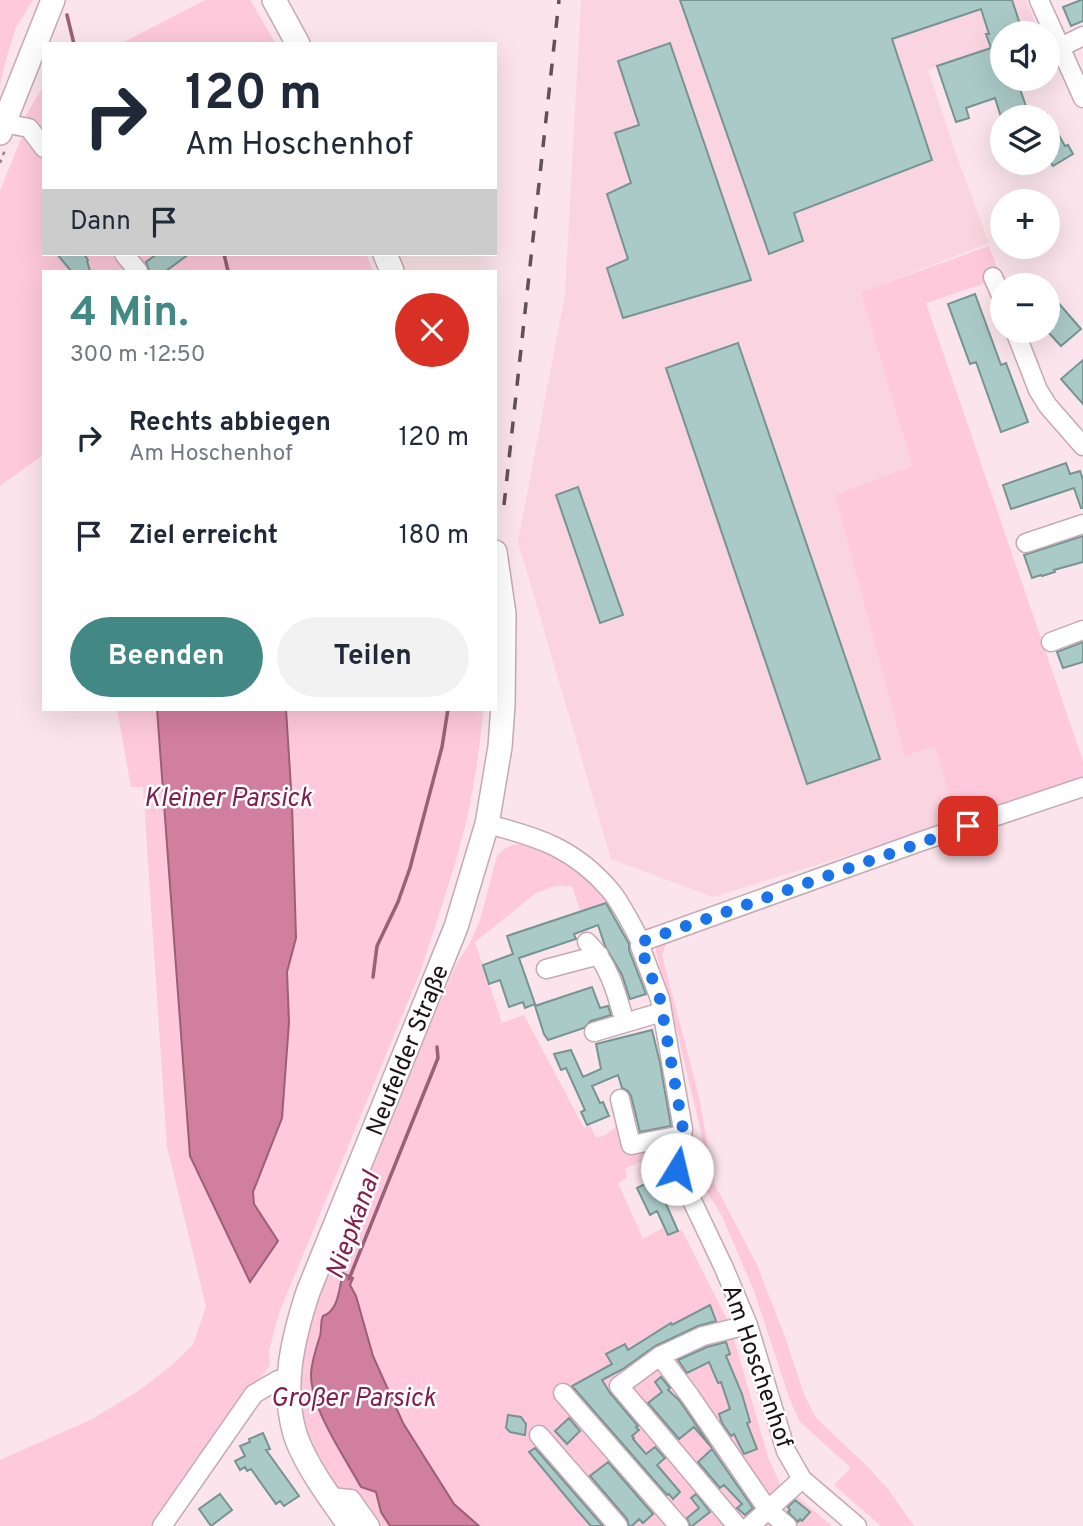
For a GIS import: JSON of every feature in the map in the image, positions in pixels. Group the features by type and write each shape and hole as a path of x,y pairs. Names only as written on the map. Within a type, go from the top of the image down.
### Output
{"main road":[{"path":"2,128 53,0"},
{"path":"274,0 297,42"},
{"name":"Neufelder Straße","path":"350,1526 329,1497 295,1435 289,1382 294,1341 309,1292 456,927 488,824 500,747 503,695 504,614 497,565"}],"street":[{"path":"1039,0 1048,21"},
{"path":"1060,48 1083,36"},
{"path":"1060,50 1083,98"},
{"path":"2,128 29,128 42,145"},
{"path":"126,256 137,270"},
{"path":"1020,343 1038,390 1048,406 1083,446"},
{"path":"1026,543 1083,524"},
{"path":"1051,642 1083,631"},
{"path":"641,942 922,841 1083,788"},
{"name":"Am Hoschenhof","path":"488,824 527,834 580,860 612,892 641,942 640,946 663,1012 683,1129 677,1169 748,1325 786,1451 802,1479 857,1526"},
{"path":"546,969 593,949 610,977 625,1023"},
{"path":"594,1032 663,1012"},
{"path":"620,1099 631,1145 682,1135"},
{"path":"737,1526 619,1385 660,1356 703,1336 748,1325"},
{"path":"660,1356 768,1510 787,1526"},
{"path":"162,1526 254,1394 278,1380 289,1382"},
{"path":"563,1393 679,1526"},
{"path":"539,1435 618,1526"},
{"path":"750,1526 802,1479"},
{"path":"329,1497 351,1499 370,1526"}],"shaded area":[{"path":"0,0 33,0 16,27 0,86"},
{"path":"205,0 250,0 275,42 124,42"},
{"path":"581,0 1026,0 1035,21 990,21 990,49 928,70 989,243 862,292 912,467 835,495 905,755 935,746 957,821 713,897 611,859 518,542 565,294"},
{"path":"42,88 42,256 367,256 373,270 42,270 42,455 0,486 0,191 29,119 26,115"},
{"path":"989,246 990,259 994,259 999,273 990,273 990,282 926,303 1083,761 1083,778 957,821 935,746 905,756 835,495 912,466 861,292"},
{"path":"117,711 157,711 190,1156 278,1241 254,1204 253,1192 282,1118 289,1022 287,972 296,938 286,711 484,711 467,819 421,970 279,1313 269,1351 270,1365 156,1526 0,1526 0,1460 92,1419 137,1392 193,1345 206,1306 167,1147 143,787 131,787"},
{"path":"518,844 568,861 614,900 580,911 572,886 554,886 536,893 475,942 502,1023 524,1015 584,1128 590,1125 596,1138 606,1135 620,1123 626,1151 659,1143 662,1151 625,1169 627,1178 618,1183 643,1239 664,1227 668,1236 681,1229 730,1325 768,1457 783,1491 794,1494 832,1526 479,1526 454,1504 403,1423 373,1356 356,1296 343,1273 334,1308 322,1329 315,1351 311,1373 313,1392 323,1418 361,1486 376,1492 381,1512 390,1526 377,1526 335,1491 309,1444 300,1403 302,1339 317,1292 424,1031 427,1031 456,965 480,920 497,856 506,848"},
{"path":"666,944 662,955 699,1097 714,1183 757,1265 804,1394 816,1418 869,1468 888,1489 914,1526 881,1526 834,1485 851,1468 800,1422 790,1400 754,1291 722,1216 704,1187 697,1159 702,1147 701,1132 656,952 656,947"}],"water":[{"name":"Kleiner Parsick","path":"157,711 286,711 296,938 287,972 289,1022 282,1118 253,1192 254,1204 278,1241 250,1282 190,1156"},
{"name":"Großer Parsick","path":"343,1273 353,1278 350,1285 356,1296 373,1356 403,1423 454,1504 479,1526 390,1526 381,1512 376,1492 361,1487 329,1432 316,1401 311,1373 322,1318 335,1304"}],"building":[{"path":"680,0 1012,0 1019,21 990,21 990,45 981,9 892,39 932,160 794,213 803,241 769,254"},
{"path":"1081,0 1083,21 1071,26 1063,7"},
{"path":"670,43 751,280 623,318 607,268 628,259 607,194 631,183 615,133 639,125 618,61"},
{"path":"990,48 990,91 1021,91 1026,105 997,105 995,98 966,108 969,118 956,122 937,66"},
{"path":"1060,137 1065,146 1068,145 1073,154 1060,162"},
{"path":"59,256 85,256 90,270 70,270"},
{"path":"154,256 186,256 167,270 149,270 146,262"},
{"path":"975,294 990,335 990,343 993,343 1001,365 1006,363 1028,422 1001,432 976,362 970,364 948,304"},
{"path":"1060,305 1081,329 1061,346 1058,343"},
{"path":"738,343 880,759 807,784 666,368"},
{"path":"1083,360 1083,404 1061,379"},
{"path":"1066,463 1070,474 1080,471 1083,480 1083,508 1074,488 1011,509 1003,485"},
{"path":"578,487 623,615 600,623 556,495"},
{"path":"1083,536 1083,562 1032,578 1024,555"},
{"path":"1083,642 1083,662 1063,668 1057,652"},
{"path":"606,903 629,944 646,994 630,999 622,975 605,946 598,925 574,934 576,939 519,958 535,1004 525,1008 523,1002 509,1007 500,980 489,984 483,965 513,954 507,936"},
{"path":"592,987 600,1008 608,1006 611,1015 591,1021 584,1028 548,1040 535,1006"},
{"path":"652,1030 671,1126 640,1132 631,1096 622,1088 618,1075 592,1086 609,1116 587,1125 581,1112 585,1110 566,1068 561,1070 554,1054 571,1050 583,1077 601,1069 596,1044"},
{"path":"655,1179 678,1231 668,1235 657,1211 650,1215 637,1188"},
{"path":"710,1305 716,1321 698,1326 655,1346 602,1380 638,1426 636,1427 639,1430 632,1436 633,1439 646,1454 655,1447 665,1458 657,1465 680,1492 673,1499 572,1386 612,1364 606,1354 625,1344 628,1350 671,1323 672,1325"},
{"path":"726,1342 730,1354 726,1356 742,1394 750,1422 747,1423 757,1449 744,1454 734,1434 731,1436 722,1423 719,1414 730,1409 721,1382 718,1383 709,1362 687,1373 678,1360"},
{"path":"661,1377 712,1448 694,1427 679,1439 648,1403 662,1392 655,1382"},
{"path":"508,1415 521,1417 526,1424 525,1435 510,1432 506,1428"},
{"path":"569,1418 580,1431 567,1444 555,1431"},
{"path":"263,1433 270,1449 266,1450 299,1496 284,1506 280,1501 276,1504 251,1469 247,1471 245,1467 240,1470 235,1461 245,1456 240,1446"},
{"path":"535,1448 603,1526 591,1526 577,1510 529,1452"},
{"path":"712,1449 753,1508 745,1515 737,1508 742,1504 724,1485 720,1488 698,1462"},
{"path":"608,1462 653,1514 643,1523 639,1519 629,1526 627,1519 590,1476"},
{"path":"220,1494 232,1510 211,1526 199,1509"},
{"path":"696,1494 710,1512 690,1526 687,1518 699,1508 691,1498"},
{"path":"795,1500 810,1512 798,1522 788,1512 788,1507"}],"waterway":[{"name":"Niepkanal","path":"67,15 74,42"},
{"name":"Niepkanal","path":"224,256 228,270"},
{"name":"Niepkanal","path":"373,977 377,946 398,902 410,868 442,747 448,711"},
{"name":"Niepkanal","path":"349,1279 438,1058 437,1047"}],"railway":[{"path":"504,505 559,0"}],"route":[{"path":"677,1169 683,1129 660,999 640,946 641,942 968,826"}]}
